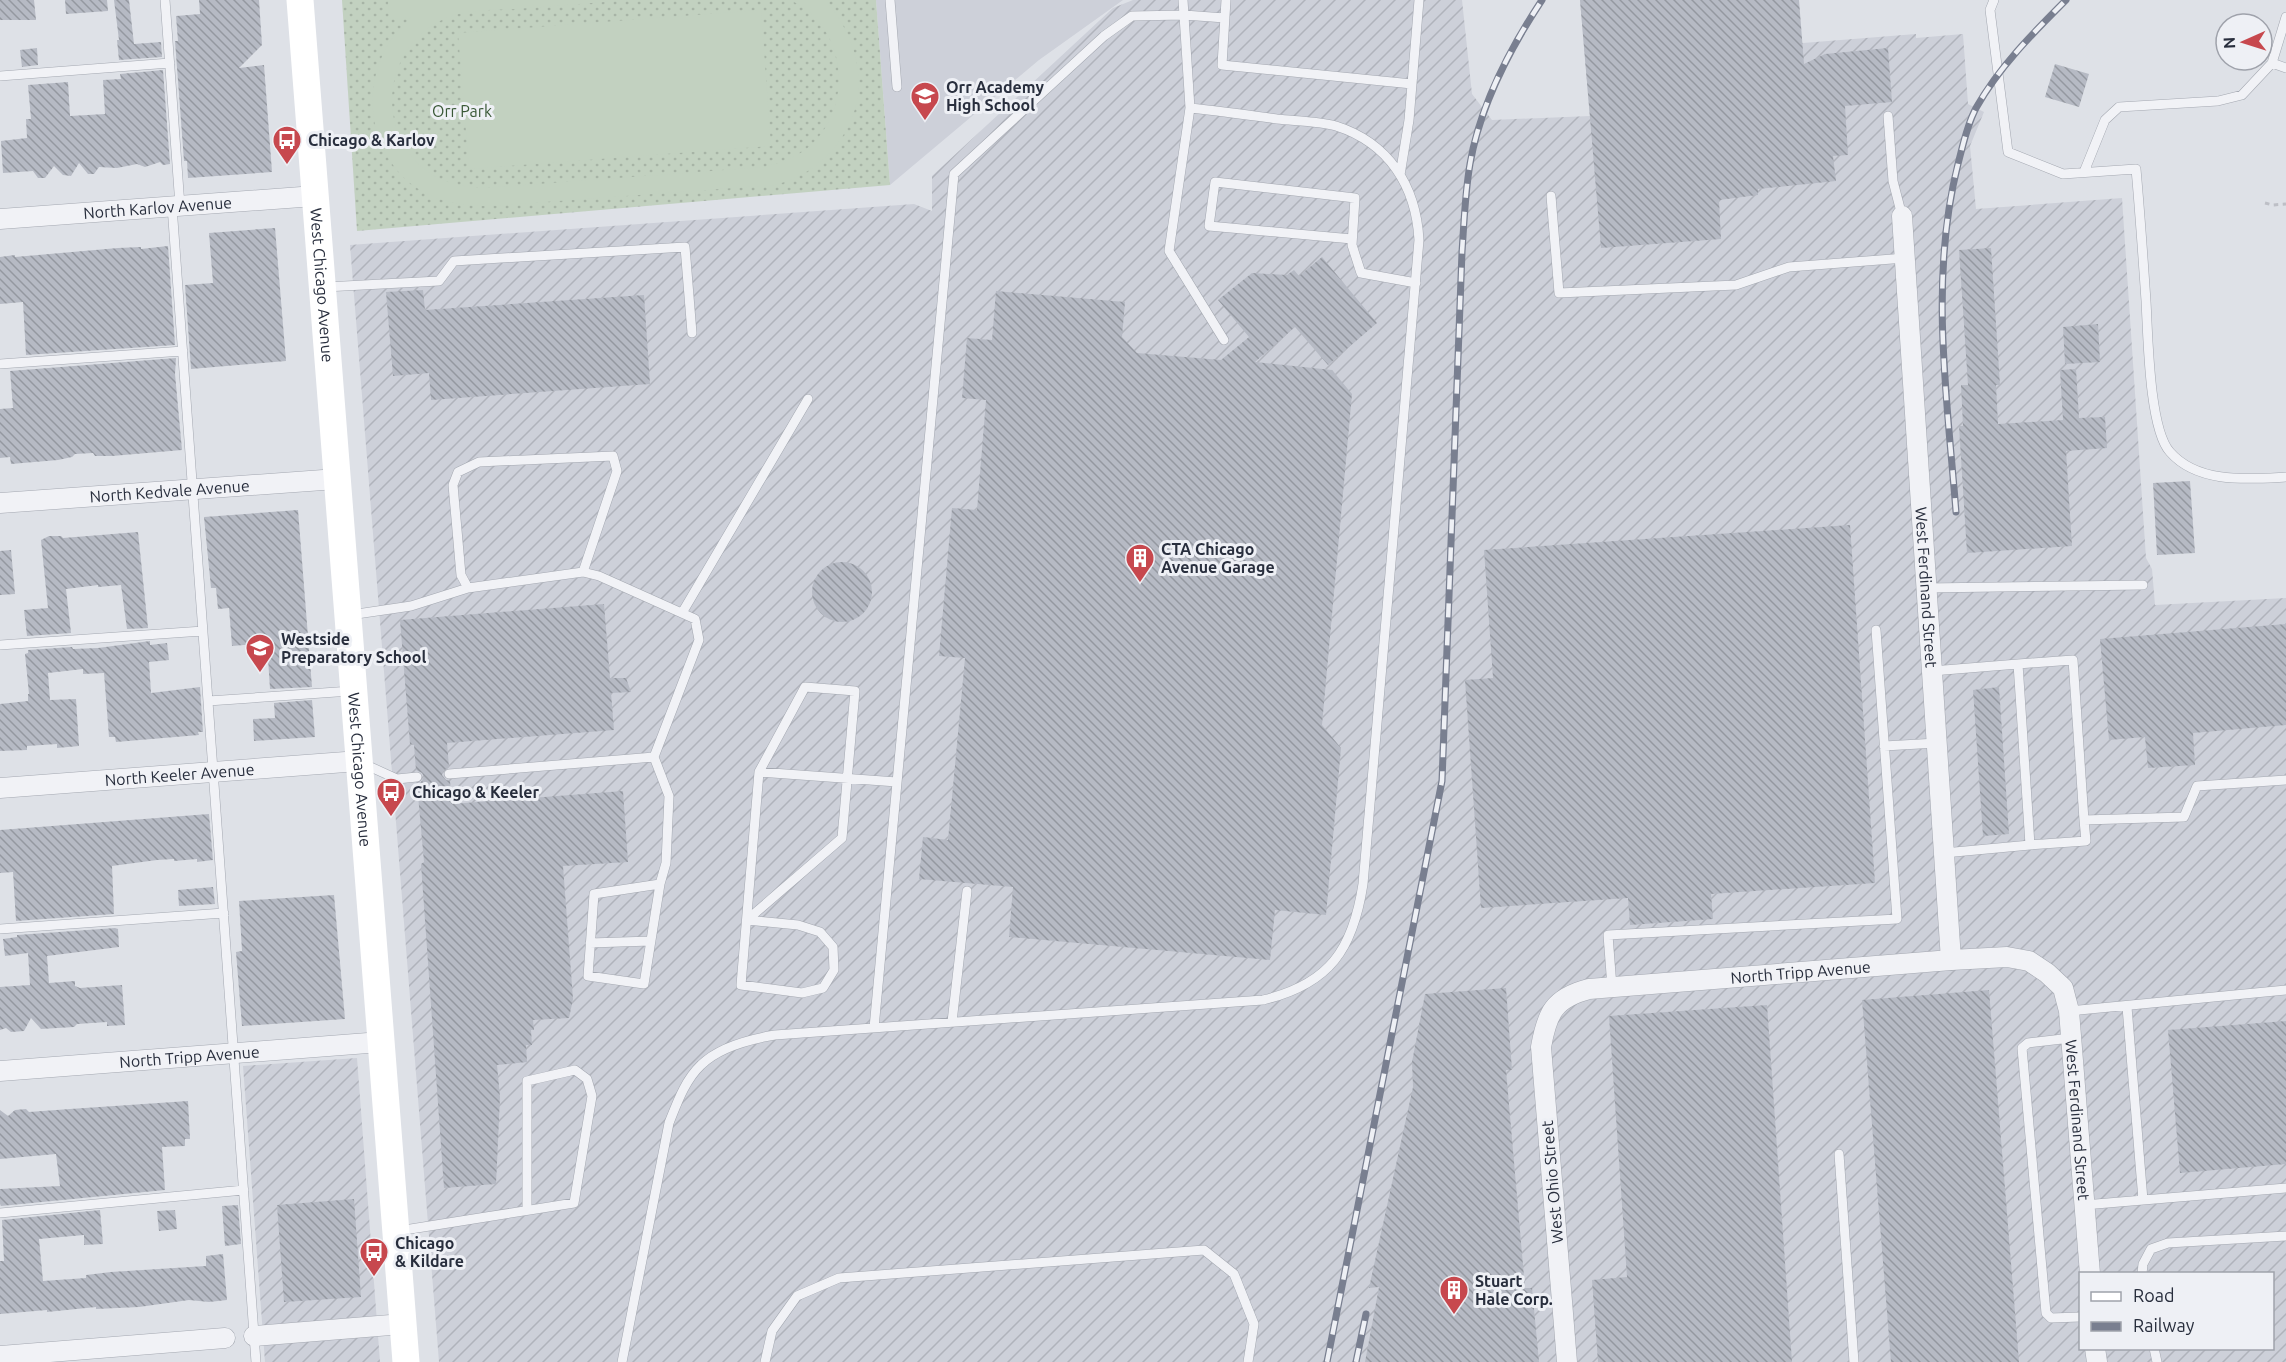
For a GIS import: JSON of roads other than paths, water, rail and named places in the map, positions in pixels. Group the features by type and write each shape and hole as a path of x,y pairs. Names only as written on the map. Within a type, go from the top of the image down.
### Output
{"main road":[{"name":"West Chicago Avenue","path":"300,0 406,1362"}],"street":[{"name":"North Karlov Avenue","path":"0,219 315,196"},
{"name":"West Ferdinand Street","path":"1902,216 1951,960"},
{"name":"North Kedvale Avenue","path":"0,503 337,479"},
{"name":"North Keeler Avenue","path":"0,788 359,761"},
{"name":"North Tripp Avenue","path":"1556,1004 1570,993 1589,988 1951,960 2007,957 2029,961 2047,973"},
{"name":"West Ferdinand Street","path":"2047,973 2063,988 2069,1011 2090,1272"},
{"name":"West Ohio Street","path":"1556,1004 1545,1026 1541,1047 1566,1362"},
{"name":"North Tripp Avenue","path":"0,1071 381,1042"},
{"path":"254,1336 403,1324"},
{"path":"0,1356 225,1338"}],"lane":[{"path":"165,0 183,351 256,1362"},
{"path":"890,0 897,87"},
{"path":"1183,0 1190,108 1169,251 1224,340"},
{"path":"1226,0 1222,65 1412,84"},
{"path":"1400,175 1412,84 1419,0"},
{"path":"1994,0 1990,10 2008,153 2063,174 2136,169 2154,396 2162,438 2169,452 2185,466 2213,475 2232,478 2286,477"},
{"path":"874,1028 954,174 1104,36 1132,16 1184,15 1225,18"},
{"path":"2274,56 2286,17"},
{"path":"0,76 170,63"},
{"path":"2084,172 2105,120 2119,107 2218,101 2242,95 2264,72"},
{"path":"622,1362 669,1123 682,1091 701,1064 746,1040 775,1035 1263,1000 1289,993 1310,983 1332,964 1359,914 1416,283 1418,218 1413,197 1400,175 1384,155 1365,138 1334,126 1190,108"},
{"path":"1888,116 1893,181 1902,216"},
{"path":"1352,239 1209,226 1215,182 1354,198 1352,246 1361,273 1416,283"},
{"path":"1551,195 1559,293 1736,285 1789,267 1905,258"},
{"path":"322,288 440,281 454,261 685,247 692,333"},
{"path":"0,364 183,351"},
{"path":"682,613 808,399"},
{"path":"468,588 461,575 453,485 458,472 479,462 613,456 617,471 583,572"},
{"path":"348,615 411,606 468,588 583,572 695,619 699,640 654,757 669,796 666,863 660,884 644,984 588,976 594,894 660,884"},
{"path":"1927,588 2143,585"},
{"path":"1612,987 1608,935 1897,919 1876,630"},
{"path":"0,645 203,631"},
{"path":"1932,671 2073,660 2086,841 1944,853"},
{"path":"2018,664 2030,845"},
{"path":"805,687 855,691 842,838 747,921 798,925 820,932 833,946 834,970 823,988 802,993 741,985 759,772 805,687"},
{"path":"208,701 354,691"},
{"path":"1884,746 1937,743"},
{"path":"449,774 654,757"},
{"path":"359,761 397,779 417,777"},
{"path":"759,772 897,782"},
{"path":"2084,820 2184,817 2196,786 2286,780"},
{"path":"952,1022 967,891"},
{"path":"0,929 224,913"},
{"path":"590,943 651,941"},
{"path":"2069,1011 2286,990"},
{"path":"2127,1006 2143,1200"},
{"path":"2071,1038 2028,1043 2022,1048 2046,1313 2051,1318 2079,1317"},
{"path":"396,1231 574,1203 592,1096 587,1079 575,1070 527,1081 527,1210"},
{"path":"1839,1154 1854,1362"},
{"path":"2084,1205 2286,1188"},
{"path":"0,1213 244,1190"},
{"path":"2142,1272 2143,1264 2151,1249 2168,1243 2286,1236"},
{"path":"765,1362 772,1331 797,1296 839,1278 1204,1250 1234,1274 1254,1324 1248,1362"}],"railway":[{"path":"1327,1362 1442,781 1462,252 1470,164 1488,99 1507,58 1542,0"},
{"path":"1956,512 1945,381 1942,294 1949,207 1958,164 1970,121 1985,93 2017,51 2066,0"},
{"path":"1356,1362 1366,1314"}],"place":[{"name":"Orr Academy High School","path":"925,122"},
{"name":"Chicago & Karlov","path":"287,166"},
{"name":"CTA Chicago Avenue Garage","path":"1140,584"},
{"name":"Westside Preparatory School","path":"260,674"},
{"name":"Chicago & Keeler","path":"391,818"},
{"name":"Chicago & Kildare","path":"374,1278"},
{"name":"Stuart Hale Corp.","path":"1454,1316"}],"park label":[{"name":"Orr Park","path":"462,111"}]}
